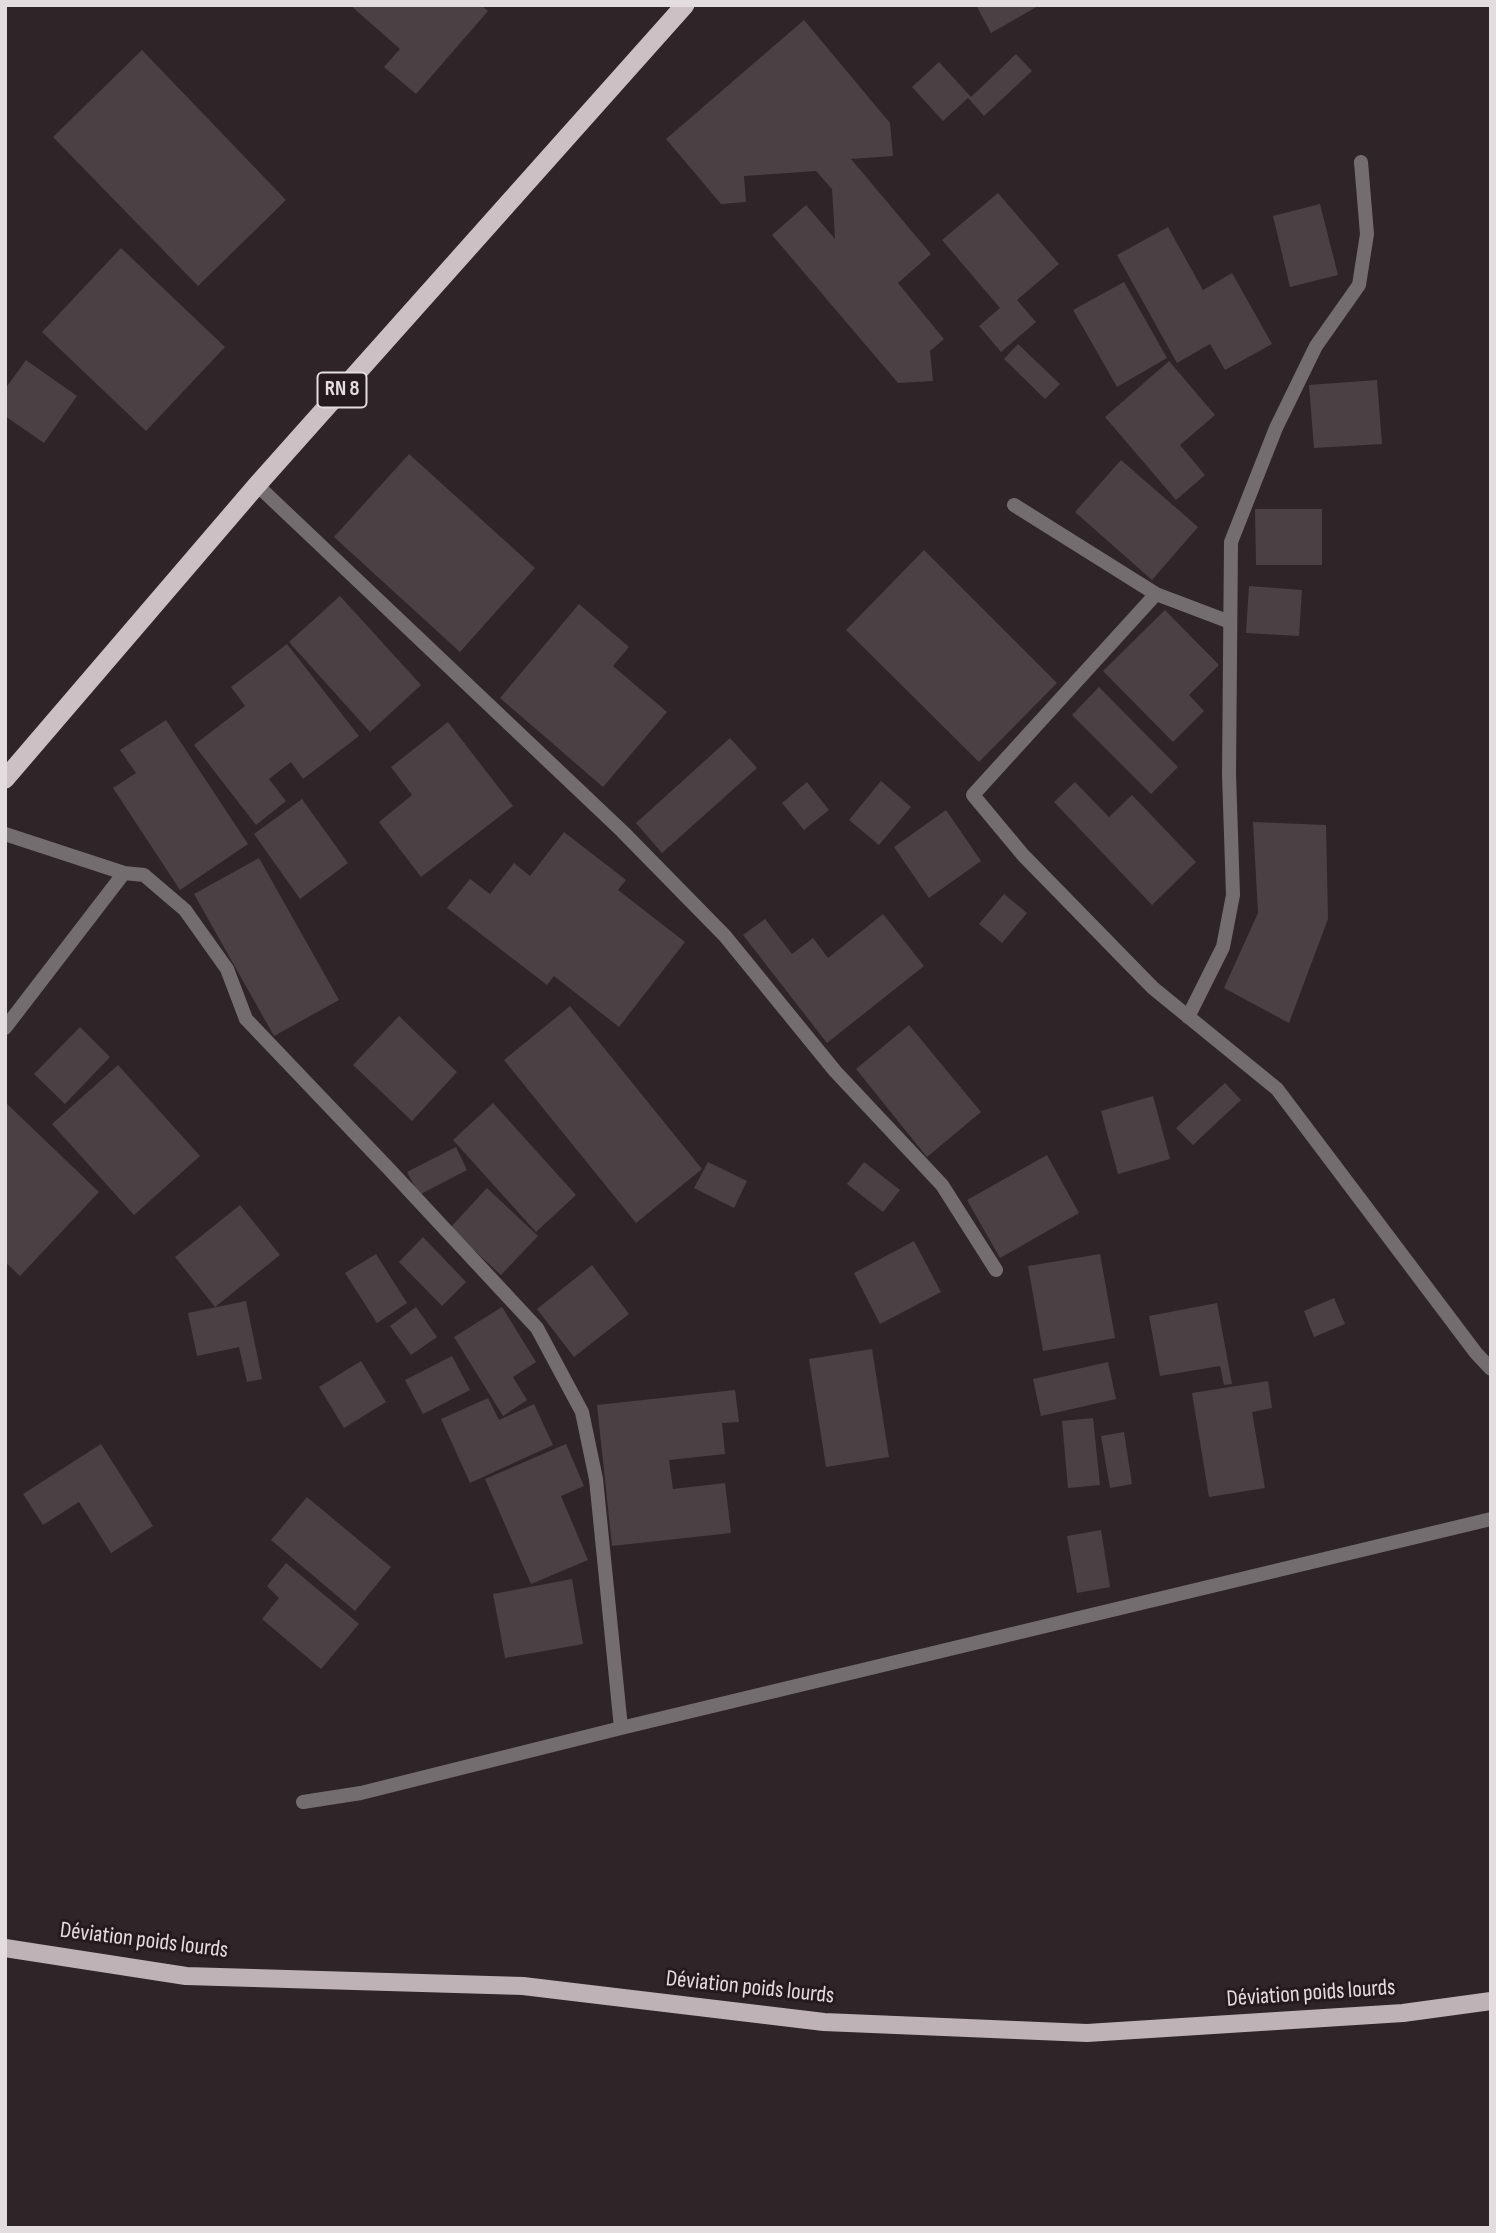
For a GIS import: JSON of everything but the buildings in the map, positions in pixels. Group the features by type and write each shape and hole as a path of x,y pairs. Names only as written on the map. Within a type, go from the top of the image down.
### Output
{"highway":[{"name":"RN 8","path":"5,779 257,485 685,5"}],"main road":[{"name":"Déviation poids lourds","path":"5,1948 186,1976 523,1986 824,2022 1087,2033 1403,2013 1491,2001"}],"street":[{"path":"1188,1017 1223,947 1233,895 1229,774 1231,542 1276,428 1316,346 1359,285 1367,234 1361,162"},
{"path":"257,485 622,831 725,936 835,1072 942,1185 996,1270"},
{"path":"1014,505 1156,594 1230,622"},
{"path":"1156,594 973,795 1032,864 1153,988 1277,1090 1476,1353 1491,1369"},
{"path":"5,834 124,873 144,875 185,910 227,970 246,1019 537,1328 582,1412 596,1479 621,1728"},
{"path":"5,1028 124,873"},
{"path":"303,1802 361,1793 1491,1518"}]}
